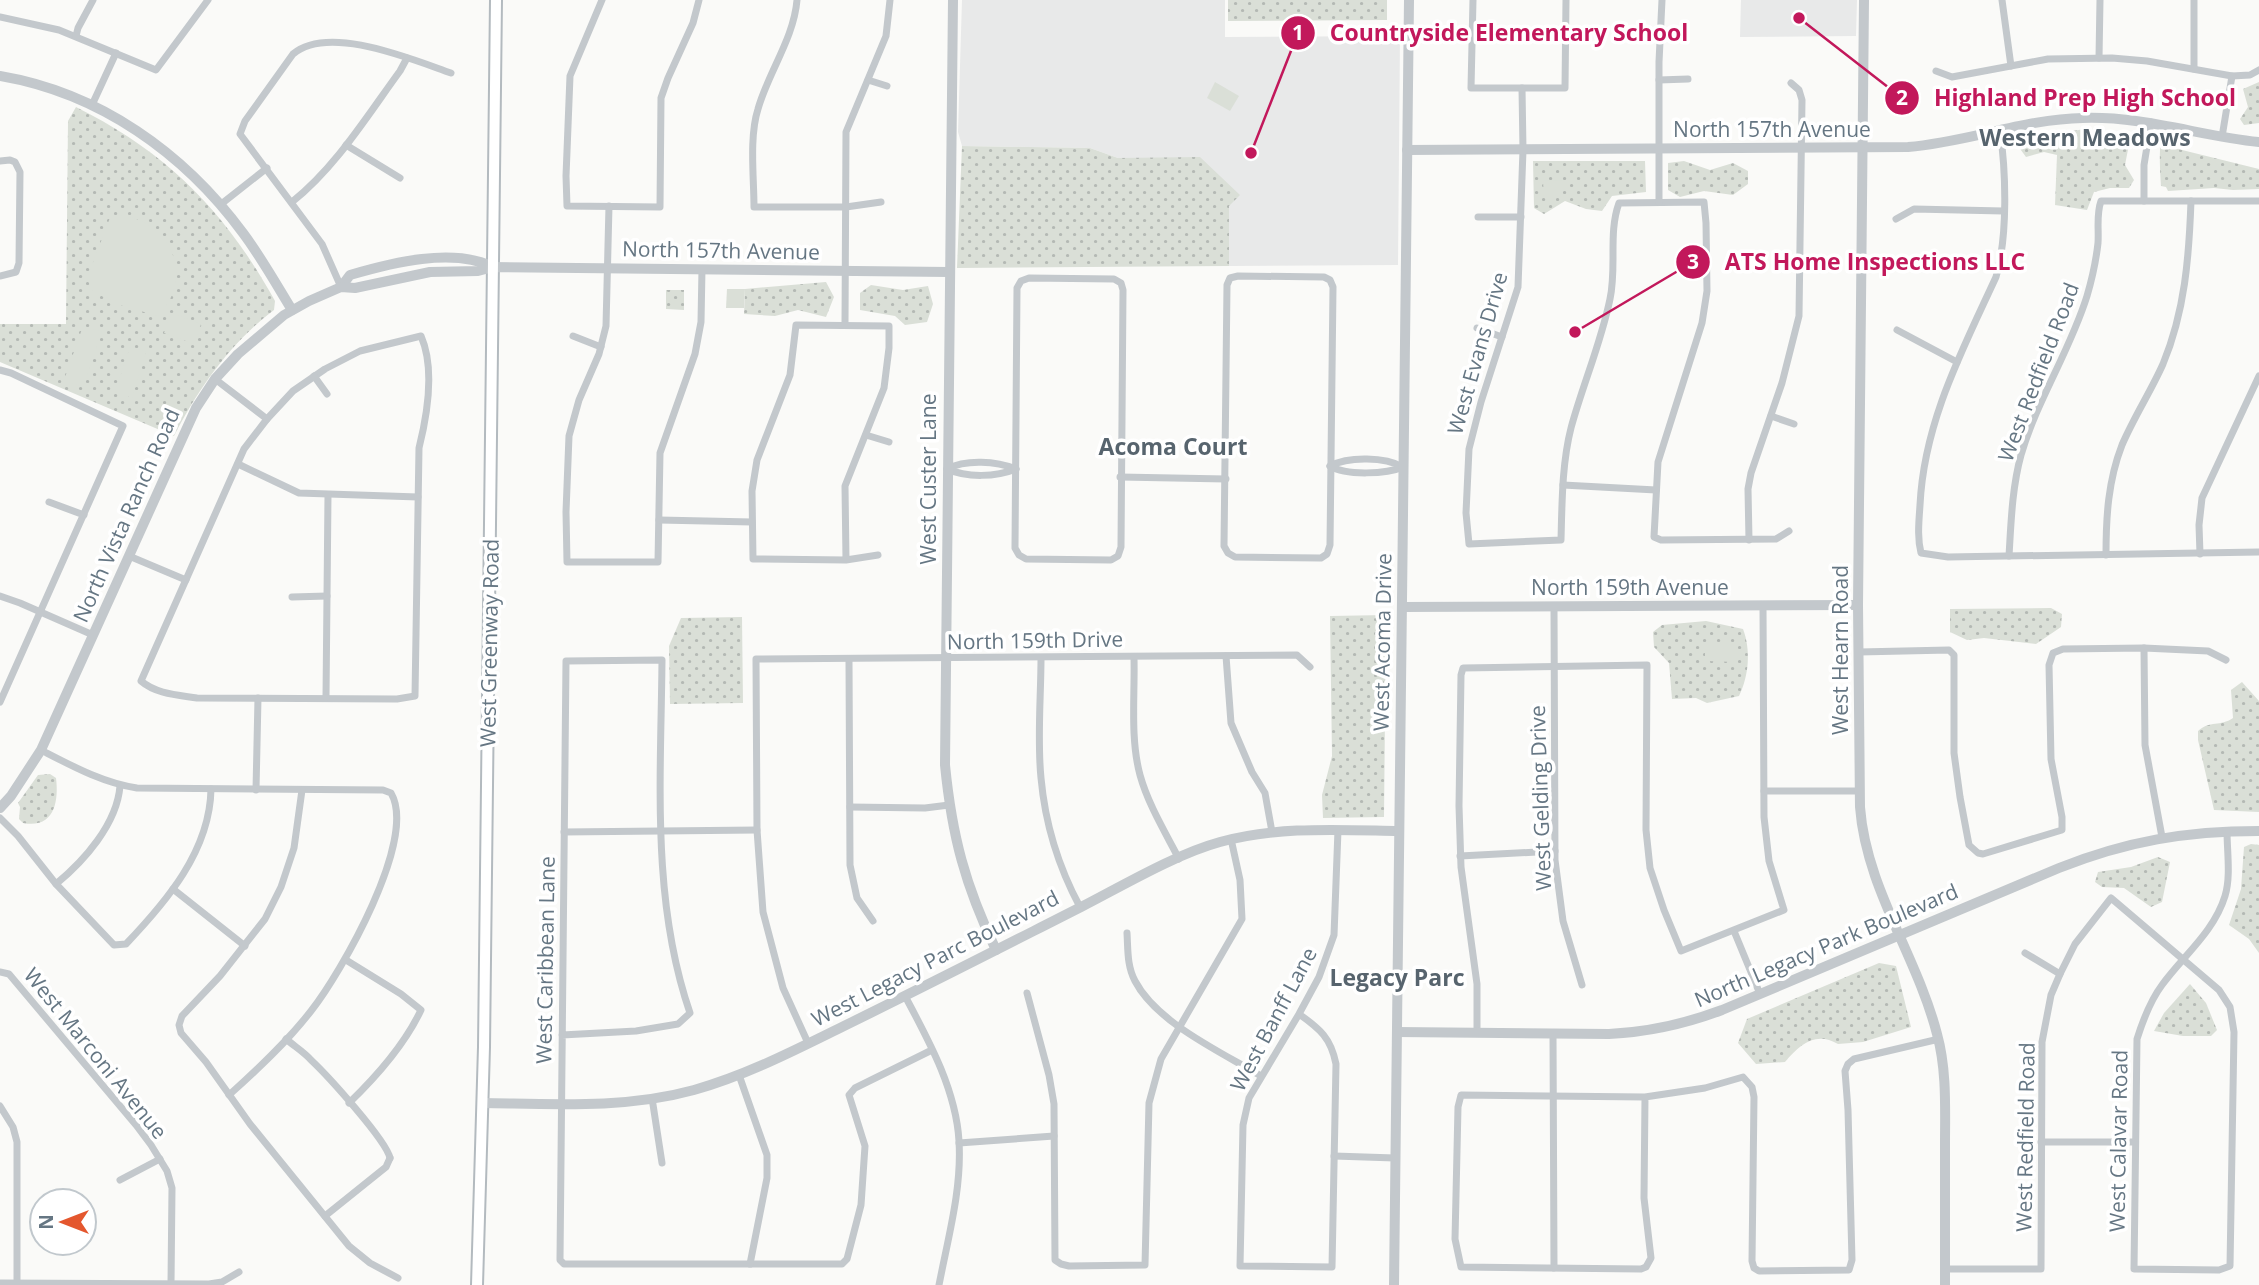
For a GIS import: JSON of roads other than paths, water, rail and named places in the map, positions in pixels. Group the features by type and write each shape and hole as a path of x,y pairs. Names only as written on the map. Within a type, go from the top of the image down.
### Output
{"main road":[{"name":"West Greenway Road","path":"477,1285 483,1103 496,0"}],"street":[{"path":"76,36 93,0"},
{"path":"0,17 76,36 156,69 208,0"},
{"path":"602,0 570,76 567,206 660,207 661,98 693,23 699,0"},
{"path":"797,0 786,37 757,109 754,207 846,207 881,202"},
{"path":"845,325 846,131 886,36 890,0"},
{"name":"West Custer Lane","path":"953,0 945,765 949,805 964,875 996,950"},
{"name":"West Acoma Drive","path":"1394,1285 1409,0"},
{"path":"1473,0 1471,89 1565,88 1566,0"},
{"path":"1659,202 1658,80 1662,0"},
{"name":"West Hearn Road","path":"1864,0 1858,605 1861,831 1873,873 1938,1039 1945,1104 1944,1285"},
{"path":"2002,0 2011,66"},
{"path":"2099,58 2100,0"},
{"path":"2194,0 2194,69"},
{"path":"341,287 322,244 240,134 245,121 292,54 302,46 314,43 361,44 451,73"},
{"path":"92,105 116,53"},
{"path":"292,202 314,185 346,145 407,58"},
{"path":"1936,71 1952,77 2048,59 2099,58 2147,61 2232,76 2250,75 2259,70"},
{"path":"0,76 34,84 92,105 130,126 167,152 245,234 292,310"},
{"path":"2222,137 2232,76"},
{"path":"1658,80 1689,79"},
{"path":"868,80 887,86"},
{"path":"1749,540 1748,489 1751,473 1782,383 1798,316 1802,100 1799,90 1791,83"},
{"name":"West Evans Drive","path":"1522,88 1523,150 1518,287 1468,449 1468,544 1562,540 1563,485"},
{"name":"North 157th Avenue","path":"1407,150 1863,148 1938,143 2036,122 2082,118 2151,122 2259,142"},
{"path":"2151,122 2144,165 2144,201 2259,201"},
{"path":"2000,130 2003,152 2001,259 1996,277 1945,388 1932,428 1922,479 1918,542 1921,553 1948,557 2259,552"},
{"path":"346,145 400,178"},
{"path":"0,161 15,162 20,172 19,263 16,272 0,276"},
{"path":"220,205 267,168"},
{"name":"West Redfield Road","path":"2009,556 2013,497 2021,455 2087,295 2098,244 2098,209 2101,201 2144,201"},
{"path":"2106,555 2106,520 2111,480 2123,445 2163,363 2180,314 2189,262 2191,201"},
{"path":"1656,490 1563,485 1570,430 1611,296 1614,215 1619,203 1704,202 1707,291 1702,323 1658,462 1654,537 1661,540 1749,540 1776,538 1789,531"},
{"path":"610,206 606,326 569,436 567,562 658,562 660,453 695,354 701,322 702,269"},
{"path":"1896,219 1914,209 2003,211"},
{"path":"1478,217 1521,217"},
{"name":"North Vista Ranch Road","path":"0,808 41,750 187,424 215,379 238,354 292,310 341,287 350,275 411,261 478,260 493,267"},
{"name":"North 157th Avenue","path":"493,267 949,272"},
{"path":"1324,277 1330,280 1333,286 1330,545 1327,554 1321,558 1235,557 1227,553 1224,546 1226,479 1227,285 1230,278 1324,277"},
{"path":"1029,278 1114,279 1121,283 1120,477 1121,547 1118,556 1111,560 1026,559 1019,555 1015,548 1017,288 1021,281 1029,278"},
{"path":"846,560 845,486 884,387 890,348 889,326 796,325 790,375 757,460 752,491 753,559 846,560 878,555"},
{"path":"1477,328 1502,337"},
{"path":"1897,330 1957,362"},
{"path":"421,336 426,347 427,417 419,448 415,696 397,699 197,698 149,688 141,681 244,449 293,391 314,376 360,351 421,336"},
{"path":"573,336 601,347"},
{"path":"0,370 98,412 123,426 0,702"},
{"path":"314,376 327,394"},
{"path":"2200,554 2202,498 2259,376"},
{"path":"215,379 267,419"},
{"path":"1771,416 1794,424"},
{"path":"866,435 889,442"},
{"path":"1330,466 1340,461 1392,461 1404,467"},
{"path":"1360,461 1360,472"},
{"path":"947,469 958,463 1002,464 1016,469"},
{"path":"987,463 987,474"},
{"path":"238,464 299,493 418,496"},
{"path":"1330,466 1340,472 1393,472 1404,467"},
{"path":"947,469 957,474 1002,474 1016,469"},
{"path":"1120,477 1226,479"},
{"path":"326,697 328,495"},
{"path":"49,502 84,515"},
{"path":"659,520 752,522"},
{"path":"129,556 186,580"},
{"path":"0,596 93,635"},
{"path":"292,597 327,596"},
{"path":"1477,1033 1477,984 1460,856 1463,668 1647,665 1646,830 1650,868 1681,951 1784,910 1769,861 1764,817 1763,605"},
{"name":"North 159th Avenue","path":"1402,607 1858,605"},
{"name":"West Gelding Drive","path":"1554,606 1555,850 1563,921 1582,985"},
{"path":"2144,648 2145,745 2162,837"},
{"path":"1859,652 1949,650 1954,655 1954,753 1959,797 1969,845 1983,854 2062,830 2052,759 2049,665 2053,653 2063,649 2144,648 2208,651 2226,660"},
{"name":"North 159th Drive","path":"757,830 756,659 1297,655 1310,667"},
{"path":"1226,656 1231,723 1252,772 1265,793 1272,832"},
{"path":"1134,657 1136,756 1140,774 1146,793 1179,859"},
{"path":"1041,658 1041,777 1052,838 1069,886 1080,907"},
{"name":"West Caribbean Lane","path":"660,830 662,660 566,662 560,1260 564,1264 750,1264"},
{"path":"849,660 850,865 857,898 873,921"},
{"path":"256,790 258,698"},
{"path":"41,750 120,786 383,790 391,793 395,800 395,831 387,869 346,961 311,1012 256,1071 229,1095"},
{"path":"55,884 75,868 107,824 119,799 120,786"},
{"path":"0,818 18,836 55,884 114,945 126,944 173,889 195,851 208,811 211,789"},
{"path":"302,790 294,848 281,887 265,919 208,990 182,1016 179,1025 181,1032 202,1056 229,1095 357,1254 398,1278"},
{"path":"1764,790 1860,790"},
{"path":"850,807 925,808 949,805"},
{"path":"562,1035 636,1031 678,1024 690,1013 681,986 666,912 660,830"},
{"path":"564,832 757,830 760,887 771,948 783,988 808,1043"},
{"name":"West Banff Lane","path":"1334,1156 1332,1267 1240,1266 1243,1125 1248,1098 1319,977 1334,935 1338,830"},
{"name":"West Legacy Parc Boulevard","path":"483,1103 615,1103 692,1091 739,1075 808,1043 1080,907 1218,842 1272,832 1399,831"},
{"name":"West Calavar Road","path":"2184,958 2219,990 2230,1007 2234,1032 2230,1266 2219,1270 2134,1269 2137,1039 2146,1013 2161,986 2184,958 2212,925 2225,895 2227,831"},
{"name":"North Legacy Park Boulevard","path":"1397,1032 1609,1034 1658,1030 1701,1018 2085,858 2132,843 2162,837 2259,831"},
{"path":"1027,993 1049,1074 1054,1104 1055,1261 1069,1266 1145,1265 1149,1103 1161,1059 1242,919 1240,880 1231,839"},
{"path":"1460,856 1555,850"},
{"path":"173,889 245,946"},
{"name":"West Redfield Road","path":"1945,1269 2041,1269 2042,1042 2051,995 2075,944 2111,898 2184,958"},
{"path":"1734,931 1760,994"},
{"path":"1127,933 1128,960 1135,981 1152,1004 1179,1026 1261,1076"},
{"path":"2025,953 2060,974"},
{"path":"346,961 401,994 421,1010 414,1024 379,1071 349,1102"},
{"name":"West Marconi Avenue","path":"1,971 9,974 109,1093 151,1145 167,1171 172,1188 171,1283"},
{"path":"905,996 948,1086 959,1143 956,1197 939,1285"},
{"path":"1299,1014 1320,1029 1333,1047 1336,1064 1334,1156 1395,1158"},
{"path":"1553,1034 1554,1268"},
{"path":"286,1039 311,1060 349,1102 394,1159 325,1216"},
{"path":"1645,1097 1644,1198 1651,1258 1646,1267 1461,1267 1455,1239 1458,1107 1461,1095 1645,1097 1685,1092 1743,1077 1752,1087 1754,1097 1754,1268 1759,1271 1849,1270 1852,1260 1848,1110 1844,1071 1854,1059 1938,1039"},
{"path":"739,1075 767,1155 767,1178 750,1264 842,1264 847,1259 861,1205 865,1146 849,1095 855,1088 932,1050"},
{"path":"652,1098 662,1163"},
{"path":"0,1106 13,1127 17,1142 18,1283"},
{"path":"959,1143 1054,1136"},
{"path":"2041,1142 2135,1142"},
{"path":"120,1180 160,1160"},
{"path":"0,1283 222,1282 239,1272"}],"place":[{"name":"Highland Prep High School","path":"1799,18"},
{"name":"Countryside Elementary School","path":"1251,153"},
{"name":"ATS Home Inspections LLC","path":"1575,332"}],"district":[{"name":"Western Meadows","path":"2085,137"},
{"name":"Acoma Court","path":"1173,446"},
{"name":"Legacy Parc","path":"1397,977"}]}
